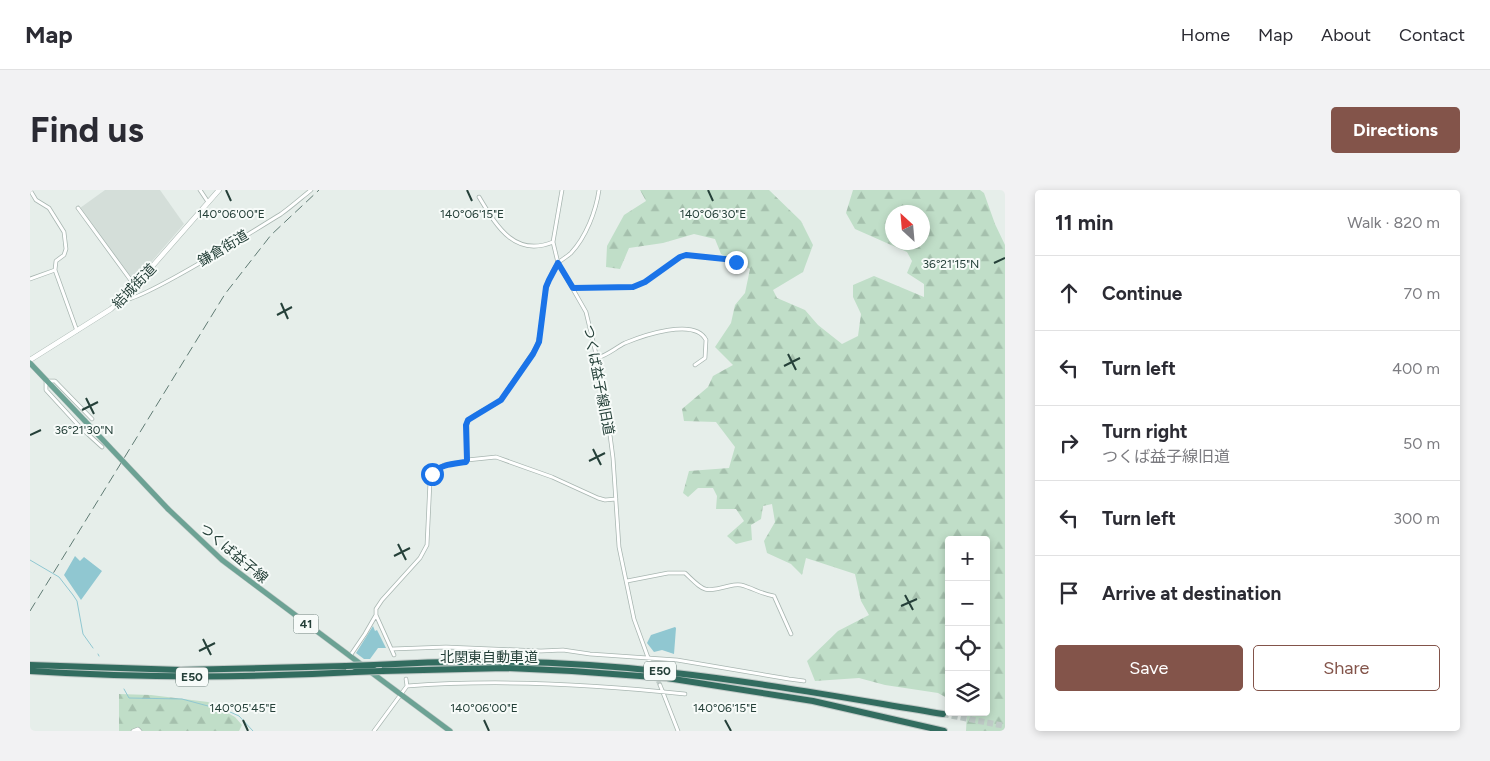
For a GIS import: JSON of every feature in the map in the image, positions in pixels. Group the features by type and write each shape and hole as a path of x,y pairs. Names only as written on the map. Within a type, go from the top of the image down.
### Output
{"highway":[{"name":"北関東自動車道","path":"30,665 244,670 423,662 505,662 619,667 715,678 943,714"},
{"name":"北関東自動車道","path":"30,671 111,676 181,677 506,668 572,671 667,678 813,701 944,731"}],"main road":[{"name":"つくば益子線","path":"30,364 168,509 227,564 450,731"}],"street":[{"path":"30,190 36,200 48,208 64,232 66,249 64,256 56,261 55,270 77,331"},
{"path":"200,190 209,203"},
{"name":"結城街道","path":"30,360 111,309 122,300 219,190"},
{"name":"鎌倉街道","path":"122,300 126,301 144,293 184,272 282,213 311,190"},
{"name":"つくば益子線旧道","path":"562,190 553,242 558,263 586,312 597,358 606,404 613,458 618,542 634,619 650,664"},
{"path":"467,460 467,422 470,418 501,400 533,354 539,342 546,287 558,263 571,253 585,232 597,205 599,190"},
{"path":"479,197 500,229 514,242 532,246 547,245 553,242"},
{"path":"78,208 135,286"},
{"path":"573,288 633,287 645,282 680,257 686,255 736,262"},
{"path":"30,279 55,270"},
{"path":"597,358 611,353 624,344 652,333 692,329 700,332 706,340 705,358 696,364"},
{"path":"92,419 55,382 46,381 46,390 79,426 102,447"},
{"path":"394,655 376,615 376,609 420,558 426,545 430,481 432,474 438,467 466,462 467,460 496,457 549,476 598,498 605,500 616,499"},
{"path":"627,581 668,573 685,573 706,590 739,584 761,594 774,596 791,634"},
{"path":"350,656 376,615"},
{"path":"392,649 446,647 541,651 563,650 709,664 804,681"},
{"path":"374,731 407,686 406,679"},
{"path":"407,686 494,683 595,686 685,694"},
{"path":"660,685 678,731"},
{"path":"134,731 140,731"}],"shaded area":[{"path":"105,190 160,190 184,224 134,282 80,208"}],"green space":[{"path":"640,190 769,190 801,221 813,245 803,272 773,290 777,298 805,310 818,325 842,344 858,336 861,314 853,297 853,285 874,276 924,297 924,284 907,273 912,261 907,252 902,250 930,250 930,205 885,205 885,242 855,229 846,213 853,190 980,190 984,193 1005,245 1005,731 966,731 967,716 990,716 990,536 945,536 945,697 938,693 885,685 859,678 815,681 807,661 838,631 869,615 861,601 855,574 806,558 802,575 791,564 767,553 764,541 775,522 772,504 763,506 761,519 751,525 752,540 736,544 727,536 744,521 736,509 716,509 717,496 713,488 698,488 688,497 683,493 689,471 729,468 735,447 716,422 684,421 682,409 708,387 713,376 733,365 715,347 731,323 735,305 745,293 750,269 721,254 715,239 694,234 663,243 629,248 620,269 606,267 607,246 624,215 646,201"},
{"path":"119,694 151,695 208,702 235,717 242,725 239,731 119,731"}],"water":[{"path":"75,556 80,561 84,557 102,571 81,600 64,575"},
{"path":"373,626 386,648 378,648 370,659 364,659 356,653"},
{"path":"675,627 674,654 662,650 654,652 647,643 651,635"}],"waterway":[{"path":"30,560 59,577 73,595 77,601 83,634 93,648"},
{"path":"124,689 129,698 182,699 219,707 239,716 253,731"}],"tunnel":[{"path":"650,663 660,685"},
{"path":"943,714 1005,726"}],"railway":[{"path":"30,611 225,294 271,235 319,190"}],"route":[{"path":"432,474 438,467 466,462 466,425 468,420 501,400 533,354 539,342 546,287 558,263 573,288 627,288 645,282 680,257 686,255 736,262"}]}
